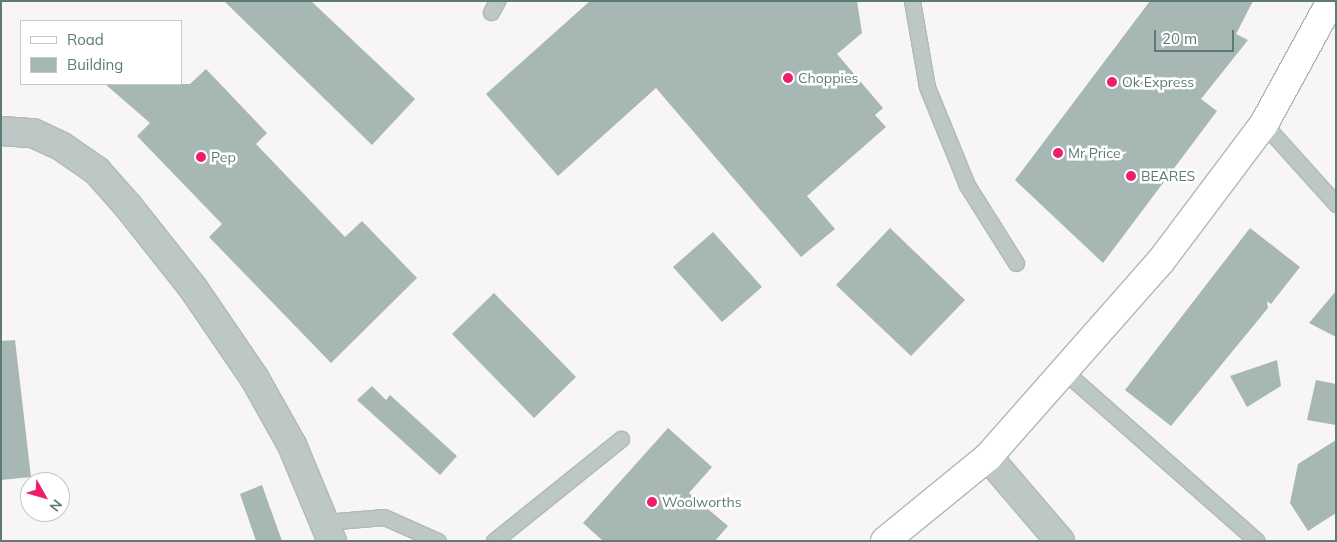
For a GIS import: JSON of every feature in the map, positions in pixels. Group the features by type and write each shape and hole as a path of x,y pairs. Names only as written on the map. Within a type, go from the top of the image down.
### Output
{"main road":[{"path":"885,541 988,457 1160,261 1264,124 1331,1"}],"street":[{"path":"1,131 33,133 61,146 97,171 128,206 193,288 255,379 292,445 329,531"},
{"path":"988,457 1060,541"}],"lane":[{"path":"912,1 927,87 967,185 1016,263"},
{"path":"1264,124 1336,204"},
{"path":"1064,371 1257,541"},
{"path":"494,541 621,439"},
{"path":"329,531 384,518 438,541"}],"building":[{"path":"224,1 311,1 415,99 372,145"},
{"path":"590,1 857,1 862,33 837,54 883,108 875,115 886,127 807,196 835,229 801,257 656,88 558,176 486,94"},
{"path":"1150,1 1253,1 1236,34 1248,40 1201,99 1217,111 1103,263 1015,180"},
{"path":"206,69 267,133 256,144 345,237 362,221 417,278 331,363 209,237 222,224 137,136 150,123 106,85 190,84"},
{"path":"890,228 965,300 911,356 836,285"},
{"path":"1250,228 1300,267 1271,304 1267,301 1268,308 1171,426 1125,390"},
{"path":"713,232 762,287 722,322 673,267"},
{"path":"1336,291 1336,337 1309,323"},
{"path":"494,293 576,377 534,418 452,334"},
{"path":"15,340 30,472 20,472 20,478 1,480 1,341"},
{"path":"1277,360 1281,386 1247,407 1230,376"},
{"path":"1316,380 1336,384 1336,425 1307,420"},
{"path":"372,386 386,400 390,395 457,456 440,475 357,400"},
{"path":"668,428 712,467 689,493 728,526 715,541 603,541 583,523"},
{"path":"1336,440 1336,513 1308,531 1290,503 1298,464"},
{"path":"262,485 282,541 256,541 240,494"}],"place":[{"name":"Choppies","path":"788,78"},
{"name":"Ok Express","path":"1112,82"},
{"name":"Mr Price","path":"1058,153"},
{"name":"Pep","path":"201,157"},
{"name":"BEARES","path":"1131,176"},
{"name":"Woolworths","path":"652,502"}]}
